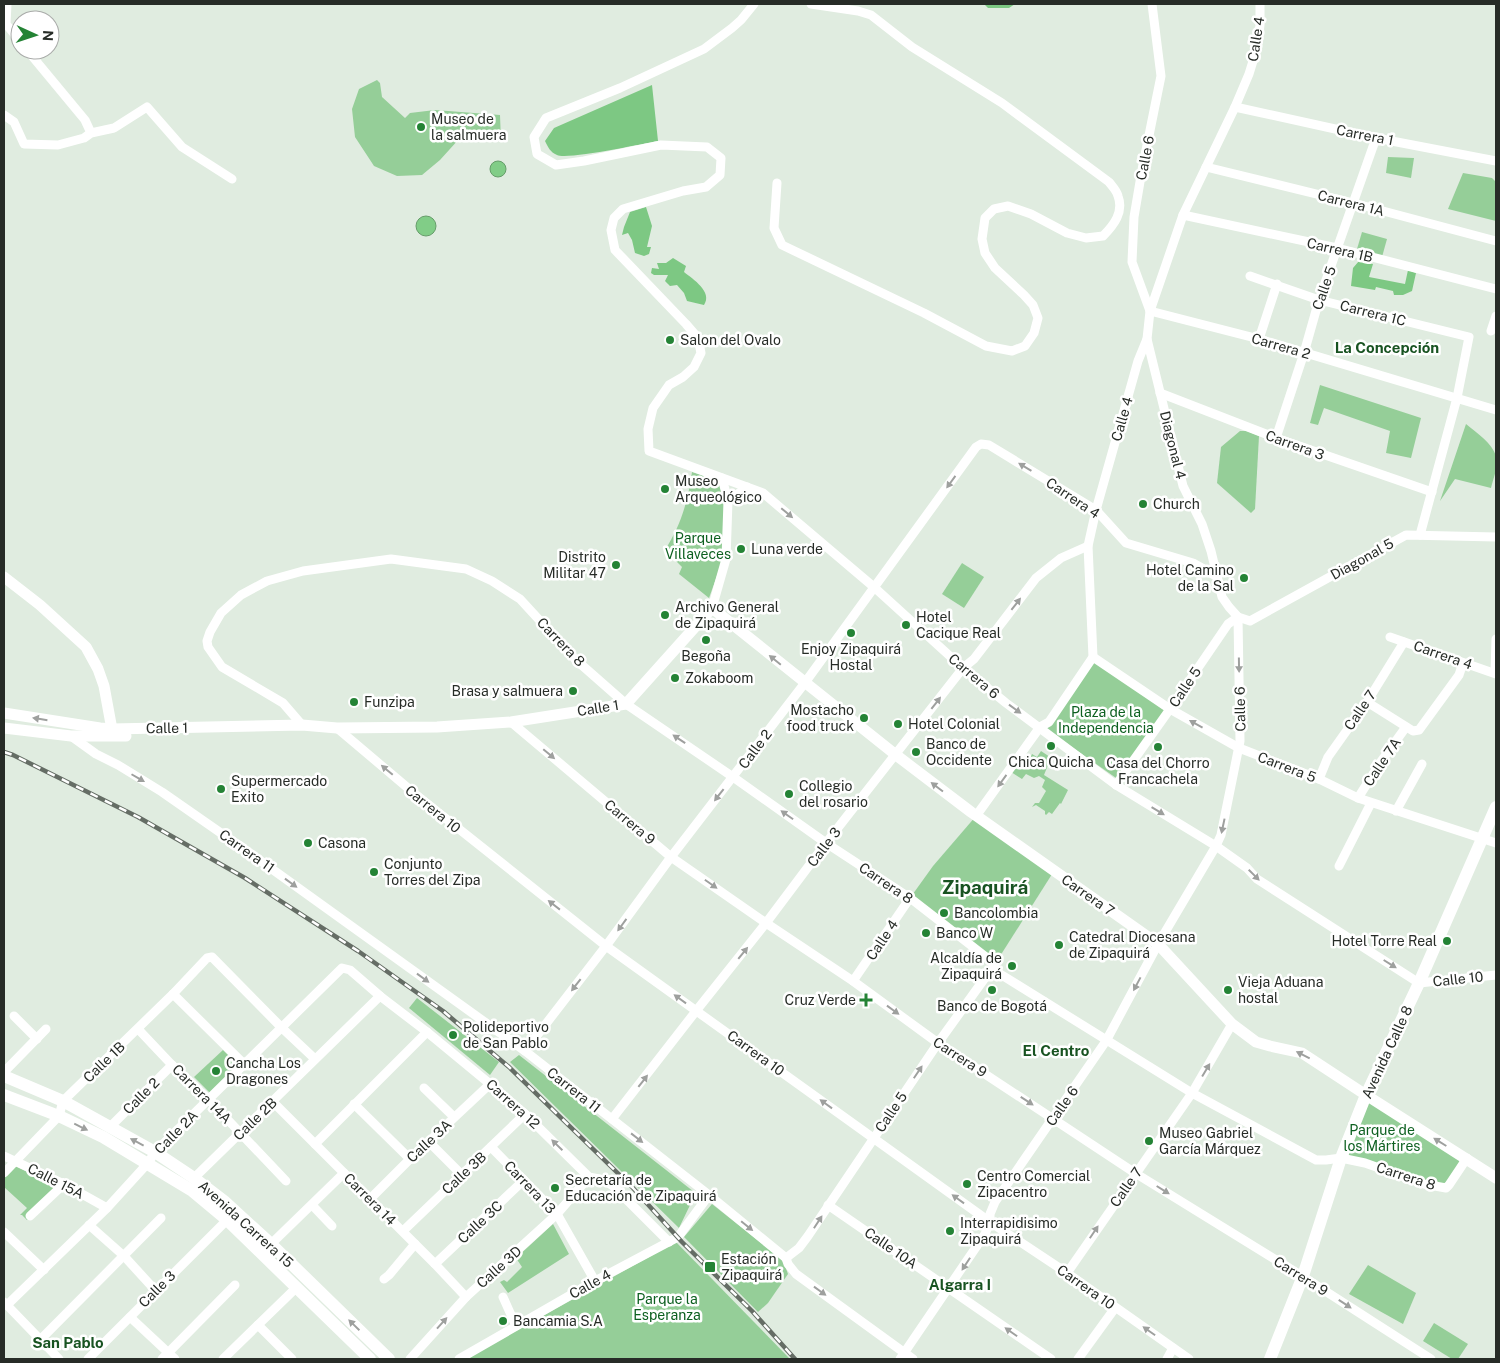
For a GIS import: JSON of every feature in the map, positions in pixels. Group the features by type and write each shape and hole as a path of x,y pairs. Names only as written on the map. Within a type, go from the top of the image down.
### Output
{"main road":[{"name":"Avenida Calle 8","path":"1270,1359 1303,1276 1340,1158 1496,808"},
{"name":"Avenida Carrera 15","path":"4,1076 63,1101 156,1152 194,1178 224,1201 271,1244 389,1359"},
{"name":"Avenida Carrera 15","path":"4,1095 59,1116 103,1137 191,1190 227,1220 370,1359"}],"street":[{"path":"7,4 6,24 10,29"},
{"name":"Carrera 6","path":"754,4 741,20 704,49 620,88 546,118 534,138 536,154 556,165 584,161 661,144 707,147 722,158 720,175 706,187 683,191 623,209 614,218 611,230 616,250 698,338 701,353 694,367 683,377 669,385 653,408 648,429 649,451 763,493 875,588 963,668 1006,703 1116,785 1216,846"},
{"path":"777,183 774,228 782,245 924,313 986,346 1012,351 1025,346 1034,332 1038,318 1033,305 995,268 985,253 982,239 985,218 994,209 1008,206 1030,214 1067,233 1086,238 1103,236 1115,224 1120,211 1118,195 1109,182 1002,103 912,47 870,15 858,11 811,4"},
{"name":"Calle 6","path":"1150,311 1132,262 1134,217 1161,76 1152,4"},
{"name":"Calle 4","path":"1093,657 1088,546 1096,510 1138,361 1147,339 1150,311 1183,215 1235,108 1249,74 1257,48 1260,4"},
{"path":"35,60 85,120 91,133"},
{"path":"4,115 14,122 24,144 58,145 84,138 91,133 114,128 147,107 182,147 232,179"},
{"name":"Carrera 1","path":"1235,108 1376,138 1496,160"},
{"name":"Calle 5","path":"1276,438 1319,300 1376,138"},
{"name":"Carrera 1A","path":"1206,167 1496,241"},
{"name":"Carrera 1B","path":"1183,215 1338,248 1496,289"},
{"name":"Carrera 1C","path":"1250,276 1319,300 1469,337 1456,398"},
{"path":"1260,339 1276,284"},
{"name":"Carrera 2","path":"1150,311 1260,339 1496,410"},
{"path":"1491,331 1496,316"},
{"name":"Diagonal 4","path":"1147,339 1183,486 1202,524 1216,576"},
{"name":"Carrera 3","path":"1160,393 1276,438 1432,492"},
{"path":"1420,534 1456,398"},
{"name":"Carrera 4","path":"981,444 989,445 1096,510 1126,543 1193,563 1216,576"},
{"name":"Calle 2","path":"525,1051 606,946 671,856 804,684 970,454 981,444"},
{"name":"Calle 1","path":"113,733 302,725 334,728 437,727 511,722 626,704 712,608 726,559 728,500 722,478"},
{"path":"728,500 747,487"},
{"name":"Diagonal 5","path":"1238,617 1250,621 1406,535 1496,537"},
{"name":"Calle 3","path":"612,1119 963,668 974,659 1036,578 1061,558 1088,546"},
{"name":"Carrera 8","path":"302,725 283,703 222,666 208,646 207,641 221,612 241,595 266,581 303,571 391,559 466,569 492,581 520,599 576,660 626,704 826,843 910,898 994,967 1106,1041 1192,1093 1316,1160 1340,1158 1365,1162 1424,1184 1446,1188 1467,1158"},
{"path":"1216,576 1222,597 1238,617"},
{"path":"4,577 40,605 86,647 98,669 104,686 113,733"},
{"name":"Carrera 7","path":"712,608 804,684 896,756 976,816 1158,944 1232,1024 1256,1042 1302,1053 1496,1178"},
{"name":"Calle 6","path":"903,1356 950,1289 985,1234 995,1202 1106,1041 1158,944 1221,835 1240,742 1238,617"},
{"name":"Calle 5","path":"1116,785 1228,624 1238,617"},
{"name":"Carrera 4","path":"1390,637 1496,673"},
{"path":"1496,639 1496,673"},
{"name":"Calle 7","path":"1319,779 1328,756 1366,702 1404,642"},
{"path":"976,816 1040,727 1049,722 1093,657"},
{"name":"Carrera 5","path":"1093,657 1170,709 1239,748 1319,779 1371,803 1496,843"},
{"name":"Calle 7A","path":"1358,798 1406,727 1413,732 1419,730 1459,675 1463,662"},
{"path":"1366,702 1406,727"},
{"name":"Calle 1","path":"4,713 76,724 97,732"},
{"name":"Carrera 9","path":"511,722 671,856 853,981 938,1043 1135,1173 1303,1276 1432,1359"},
{"name":"Calle 1","path":"4,728 71,736 97,732 302,733 334,728"},
{"name":"Carrera 10","path":"334,728 606,946 990,1222 1067,1273 1189,1359"},
{"path":"96,754 93,746 97,732"},
{"name":"Carrera 11","path":"71,736 96,754 162,792 525,1051 709,1195 786,1258 796,1274 903,1356 913,1359"},
{"path":"1396,811 1422,764"},
{"name":"Calle 7A","path":"1339,866 1371,803"},
{"path":"1216,846 1247,868 1257,879 1419,983"},
{"name":"Calle 4","path":"853,981 910,898"},
{"name":"Calle 1B","path":"63,1101 138,1029 207,958 212,957 282,1028"},
{"name":"Calle 5","path":"786,1258 799,1248 938,1043 994,967"},
{"name":"Calle 2A","path":"5,1304 44,1270 107,1208 156,1152 342,968 350,970"},
{"name":"Carrera 12","path":"350,970 525,1114 589,1176 604,1180 612,1186 669,1242"},
{"name":"Calle 10","path":"1419,983 1496,975"},
{"path":"173,994 244,1065"},
{"name":"Calle 2B","path":"194,1178 380,996"},
{"path":"14,1016 37,1038"},
{"name":"Calle 7","path":"1067,1273 1192,1093 1232,1024"},
{"path":"4,1072 46,1028"},
{"path":"282,1028 315,1059"},
{"name":"Carrera 14A","path":"138,1029 286,1181"},
{"path":"316,1144 427,1032"},
{"name":"Calle 2","path":"110,1127 172,1065"},
{"name":"Calle 3A","path":"370,1199 490,1084"},
{"path":"424,1088 454,1117"},
{"path":"4,1173 59,1116 63,1101"},
{"name":"Carrera 14","path":"273,1102 466,1297"},
{"path":"354,1104 410,1159"},
{"name":"Calle 3B","path":"402,1231 525,1114"},
{"path":"429,1142 462,1175"},
{"name":"Carrera 13","path":"491,1147 557,1214 595,1281"},
{"name":"Calle 15A","path":"4,1156 64,1184 107,1208"},
{"path":"271,1244 344,1173"},
{"name":"Calle 3D","path":"410,1359 466,1297 557,1214 589,1176"},
{"name":"Calle 3C","path":"435,1264 524,1180"},
{"path":"30,1216 64,1184"},
{"name":"Calle 4","path":"459,1359 595,1281 678,1237 709,1195"},
{"path":"312,1205 332,1226"},
{"name":"Calle 10A","path":"828,1205 1051,1359"},
{"path":"40,1340 161,1218"},
{"name":"Calle 3","path":"88,1359 227,1220"},
{"path":"89,1225 124,1256 155,1290"},
{"path":"4,1232 44,1270"},
{"path":"384,1279 389,1276 415,1244"},
{"path":"130,1316 169,1357 236,1285"},
{"path":"228,1357 296,1288"},
{"path":"503,1297 516,1326"},
{"path":"5,1304 58,1359"},
{"path":"1078,1359 1115,1308"},
{"path":"258,1325 292,1359"},
{"path":"1167,1359 1173,1348"}],"green space":[{"path":"377,80 380,83 382,97 405,118 410,113 435,110 500,115 501,141 459,139 440,160 422,175 397,176 374,166 355,137 352,109 359,89"},
{"path":"1388,157 1414,158 1411,178 1386,173"},
{"path":"1463,173 1492,178 1496,182 1496,221 1448,209"},
{"path":"1362,232 1387,239 1382,257 1357,249"},
{"path":"1320,385 1421,418 1411,458 1386,453 1390,431 1324,408 1318,425 1310,423"},
{"path":"1466,424 1488,443 1496,456 1496,468 1491,488 1455,479 1440,501"},
{"path":"1240,431 1247,431 1259,436 1255,509 1251,513 1217,483 1221,447"},
{"name":"Parque Villaveces","path":"692,472 719,481 726,499 723,559 709,598 679,574 682,567 665,550 683,512"},
{"path":"962,563 984,577 964,608 942,594"},
{"name":"Plaza de la Independencia","path":"1094,660 1167,712 1119,780 1046,729"},
{"path":"1041,751 1053,759 1053,763 1058,766 1056,770 1048,765 1044,775 1068,790 1061,804 1052,814 1049,812 1046,815 1045,811 1036,805 1032,807 1035,803 1039,803 1046,791 1042,787 1045,780 1039,776 1034,778 1026,774 1022,779 1011,772 1020,758 1028,763 1032,754 1037,757"},
{"path":"976,816 1054,871 995,964 910,898 933,866"},
{"name":"Polideportivo de San Pablo","path":"417,998 499,1062 490,1075 409,1008"},
{"name":"Cancha Los Dragones","path":"223,1050 238,1065 211,1094 194,1077"},
{"path":"519,1055 698,1195 691,1203 679,1228 510,1062"},
{"name":"Parque de los Mártires","path":"1370,1097 1462,1157 1446,1186 1344,1157"},
{"path":"15,1166 58,1187 27,1220 20,1215 27,1208 4,1187 4,1176"},
{"path":"712,1204 784,1263 788,1274 768,1303 758,1312 684,1237"},
{"path":"553,1224 569,1254 508,1293 500,1282 504,1280 507,1282 522,1267 516,1258"},
{"name":"Parque la Esperanza","path":"676,1242 790,1359 465,1359"},
{"path":"1368,1265 1416,1293 1403,1324 1349,1294"},
{"path":"1434,1323 1468,1344 1458,1359 1452,1359 1423,1341"}],"shaded area":[{"path":"984,4 1015,4 1009,8 988,8"},
{"path":"652,85 658,141 605,151 564,156 557,155 548,147 545,141 554,128"},
{"path":"498,161 506,169 498,177 490,169"},
{"path":"646,207 652,226 647,247 651,247 649,254 644,256 635,253 628,233 622,235 630,212"},
{"path":"426,216 433,219 436,226 433,233 426,236 419,233 416,226 419,219"},
{"path":"673,258 686,266 684,272 701,286 706,295 704,305 687,301 684,293 677,285 670,286 665,281 668,275 654,275 651,273 652,268 659,269 657,263 666,263"},
{"path":"1359,261 1373,264 1369,277 1405,284 1408,270 1416,273 1412,291 1403,295 1394,295 1393,291 1376,287 1375,290 1351,286 1353,268"}],"railway":[{"path":"4,752 138,817 245,878 358,951 443,1011 509,1067 633,1188 682,1242 752,1311 795,1359"}],"place":[{"name":"Museo de la salmuera","path":"421,127"},
{"name":"Salon del Ovalo","path":"670,340"},
{"name":"Museo Arqueológico","path":"665,489"},
{"name":"Church","path":"1143,504"},
{"name":"Luna verde","path":"741,549"},
{"name":"Distrito Militar 47","path":"616,565"},
{"name":"Hotel Camino de la Sal","path":"1244,578"},
{"name":"Archivo General de Zipaquirá","path":"665,615"},
{"name":"Hotel Cacique Real","path":"906,625"},
{"name":"Enjoy Zipaquirá Hostal","path":"851,633"},
{"name":"Begoña","path":"706,640"},
{"name":"Zokaboom","path":"675,678"},
{"name":"Brasa y salmuera","path":"573,691"},
{"name":"Funzipa","path":"354,702"},
{"name":"Mostacho food truck","path":"864,718"},
{"name":"Hotel Colonial","path":"898,724"},
{"name":"Chica Quicha","path":"1051,746"},
{"name":"Casa del Chorro Francachela","path":"1158,747"},
{"name":"Banco de Occidente","path":"916,752"},
{"name":"Supermercado Exito","path":"221,789"},
{"name":"Collegio del rosario","path":"789,794"},
{"name":"Casona","path":"308,843"},
{"name":"Conjunto Torres del Zipa","path":"374,872"},
{"name":"Bancolombia","path":"944,913"},
{"name":"Banco W","path":"926,933"},
{"name":"Hotel Torre Real","path":"1447,941"},
{"name":"Catedral Diocesana de Zipaquirá","path":"1059,945"},
{"name":"Alcaldía de Zipaquirá","path":"1012,966"},
{"name":"Banco de Bogotá","path":"992,990"},
{"name":"Vieja Aduana hostal","path":"1228,990"},
{"name":"Cruz Verde","path":"866,1000"},
{"name":"Polideportivo de San Pablo","path":"453,1035"},
{"name":"Cancha Los Dragones","path":"216,1071"},
{"name":"Museo Gabriel García Márquez","path":"1149,1141"},
{"name":"Centro Comercial Zipacentro","path":"967,1184"},
{"name":"Secretaría de Educación de Zipaquirá","path":"555,1188"},
{"name":"Interrapidisimo Zipaquirá","path":"950,1231"},
{"name":"Estación Zipaquirá","path":"710,1267"},
{"name":"Bancamia S.A","path":"503,1321"}],"district":[{"name":"La Concepción","path":"1387,348"},
{"name":"Zipaquirá","path":"985,887"},
{"name":"El Centro","path":"1056,1051"},
{"name":"Algarra I","path":"960,1285"},
{"name":"San Pablo","path":"68,1343"}]}
